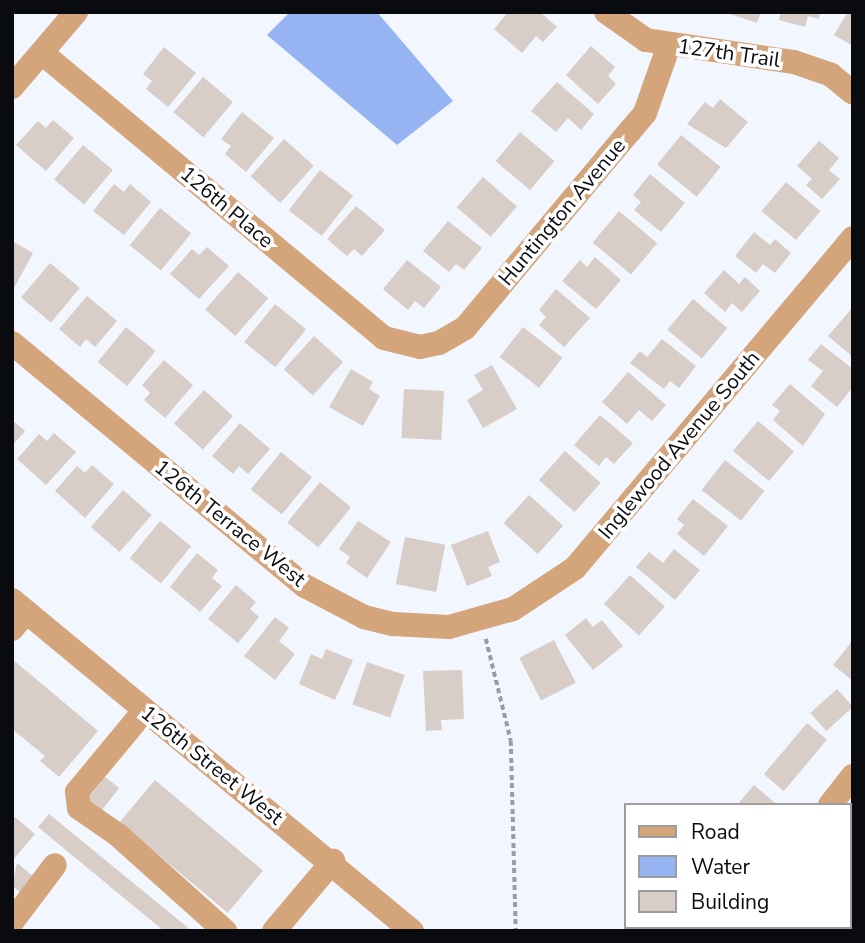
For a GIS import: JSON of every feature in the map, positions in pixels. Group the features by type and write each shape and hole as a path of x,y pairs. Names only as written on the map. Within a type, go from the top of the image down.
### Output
{"street":[{"path":"12,87 76,12"},
{"name":"127th Trail","path":"606,12 646,40 794,62 831,75 853,93"},
{"name":"Huntington Avenue","path":"420,347 439,343 465,328 645,113 669,45"},
{"name":"126th Place","path":"42,52 384,338 420,347"},
{"name":"Inglewood Avenue South","path":"482,621 534,597 575,568 853,237"},
{"name":"126th Terrace West","path":"12,343 324,598 393,624 449,627 482,621"},
{"name":"126th Street West","path":"17,613 333,861 412,931"},
{"path":"144,711 77,792 79,808 118,835 225,931"},
{"path":"832,803 853,776"},
{"path":"274,931 333,861"},
{"path":"12,922 55,865"}],"path":[{"path":"482,621 511,741 516,931"}],"water":[{"path":"290,12 377,12 453,101 397,145 267,35"}],"building":[{"path":"508,12 540,12 557,27 543,42 536,36 522,53 494,29"},
{"path":"724,12 761,12 757,23"},
{"path":"781,12 820,12 819,19 808,16 805,27 779,20"},
{"path":"848,12 853,12 853,46 834,35"},
{"path":"591,46 615,67 608,76 616,84 598,104 566,75"},
{"path":"164,47 196,73 168,107 146,89 152,81 143,74"},
{"path":"203,77 233,102 203,137 173,112"},
{"path":"557,82 594,114 581,130 568,118 556,132 531,111"},
{"path":"720,99 748,122 726,148 687,124 705,102 713,108"},
{"path":"242,112 274,138 246,172 225,154 231,146 221,139"},
{"path":"53,120 74,138 46,171 16,145 38,121 46,128"},
{"path":"520,132 554,161 530,190 496,161"},
{"path":"681,135 721,167 697,197 657,165"},
{"path":"284,139 314,166 280,203 251,176"},
{"path":"819,141 839,158 829,170 840,179 822,199 806,185 812,179 797,166"},
{"path":"83,145 113,170 84,205 54,179"},
{"path":"320,170 353,196 322,236 289,210"},
{"path":"650,174 685,203 661,232 634,210 641,202 633,195"},
{"path":"483,177 517,207 491,237 457,207"},
{"path":"786,182 820,211 796,240 762,211"},
{"path":"114,184 124,192 130,184 151,202 124,235 93,211"},
{"path":"356,206 385,230 362,256 354,249 347,256 327,239"},
{"path":"160,208 191,233 161,270 130,245"},
{"path":"619,211 657,243 631,275 593,242"},
{"path":"448,221 482,248 464,270 456,264 449,272 423,251"},
{"path":"754,232 770,245 775,239 791,253 775,273 763,264 756,273 735,256"},
{"path":"12,241 33,253 12,292"},
{"path":"207,247 229,266 199,299 170,274 192,249 199,255"},
{"path":"595,257 621,280 596,309 562,281 580,260 587,267"},
{"path":"407,260 441,287 424,308 415,301 408,310 383,289"},
{"path":"50,263 80,288 51,323 21,297"},
{"path":"724,270 739,284 745,277 760,291 742,312 732,303 725,312 704,293"},
{"path":"238,272 268,298 235,336 205,310"},
{"path":"556,289 590,318 564,347 539,325 546,317 539,310"},
{"path":"87,296 117,321 95,347 86,339 80,347 59,329"},
{"path":"693,299 727,328 702,359 667,330"},
{"path":"275,304 306,329 275,367 244,342"},
{"path":"853,307 853,357 828,336"},
{"path":"126,327 156,351 127,386 98,362"},
{"path":"523,327 562,358 539,388 500,357"},
{"path":"314,336 343,362 313,396 284,369"},
{"path":"662,339 696,366 679,388 670,381 664,389 630,363 640,351 647,357"},
{"path":"821,344 853,369 853,387 837,407 811,386 823,371 808,360"},
{"path":"164,360 193,385 165,418 144,400 150,393 142,385"},
{"path":"492,365 517,409 483,428 467,400 483,390 474,375"},
{"path":"351,369 373,382 369,389 380,396 363,426 329,407"},
{"path":"628,372 666,405 652,421 639,410 627,424 602,402"},
{"path":"790,384 825,414 803,446 773,420 780,411 772,405"},
{"path":"404,389 444,391 441,440 401,438"},
{"path":"204,390 233,416 203,450 174,423"},
{"path":"600,415 633,443 614,464 606,457 599,466 574,445"},
{"path":"12,420 25,431 12,446"},
{"path":"758,421 794,451 769,481 733,451"},
{"path":"240,423 270,449 248,474 239,466 233,474 212,456"},
{"path":"54,433 76,452 46,485 17,459 39,434 47,441"},
{"path":"565,451 601,483 575,512 539,480"},
{"path":"281,452 312,477 282,514 251,489"},
{"path":"725,460 764,491 741,521 702,490"},
{"path":"92,465 114,484 85,518 55,491 77,466 85,473"},
{"path":"320,482 351,507 318,548 287,522"},
{"path":"123,490 152,515 120,552 91,527"},
{"path":"529,495 563,526 538,554 504,523"},
{"path":"693,499 728,526 704,556 677,534 684,525 677,519"},
{"path":"160,521 191,546 161,583 130,558"},
{"path":"358,521 391,542 367,578 346,563 350,557 339,549"},
{"path":"488,531 500,562 488,567 492,576 467,586 451,545"},
{"path":"405,537 445,545 436,592 396,584"},
{"path":"674,549 700,570 675,600 636,567 649,552 663,563"},
{"path":"197,553 218,570 212,578 222,586 200,612 170,587"},
{"path":"630,575 665,606 639,635 604,604"},
{"path":"236,585 256,602 250,609 259,617 238,643 208,619"},
{"path":"275,617 289,628 279,641 295,654 275,680 244,656"},
{"path":"586,618 593,627 602,620 623,646 593,670 565,635"},
{"path":"554,640 576,683 541,700 519,658"},
{"path":"853,640 853,681 833,665"},
{"path":"326,649 353,660 335,700 299,684 311,654 322,659"},
{"path":"12,659 98,731 59,777 40,761 45,756 12,729"},
{"path":"367,662 405,675 390,718 352,705"},
{"path":"462,670 464,719 441,720 442,730 426,731 423,671"},
{"path":"837,689 853,707 826,731 810,713"},
{"path":"807,723 827,740 784,791 764,774"},
{"path":"105,777 119,788 101,811 87,800"},
{"path":"155,780 263,871 228,913 120,822"},
{"path":"754,785 775,803 739,803"},
{"path":"49,814 192,931 164,931 38,827"},
{"path":"15,817 35,834 12,861 12,820"},
{"path":"17,863 33,876 20,892 12,886"}]}
